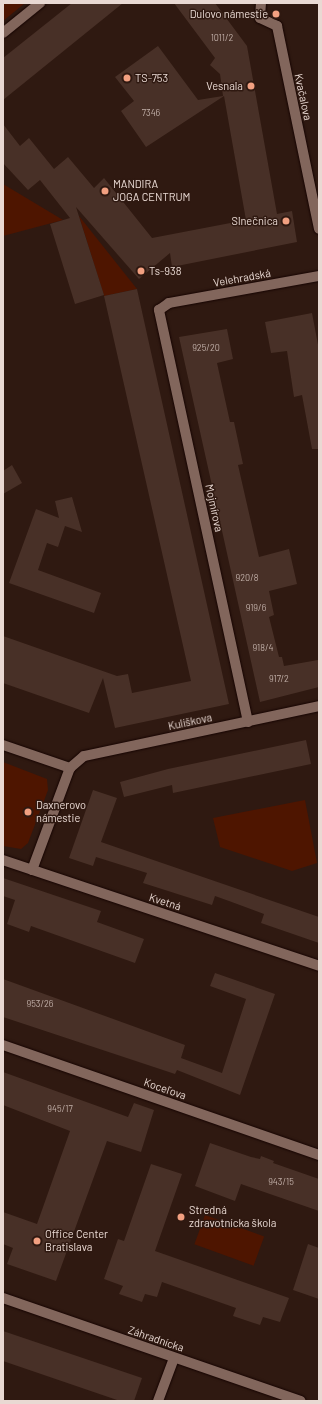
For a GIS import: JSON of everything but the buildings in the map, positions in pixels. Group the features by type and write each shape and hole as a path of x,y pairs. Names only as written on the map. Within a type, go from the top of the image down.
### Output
{"street":[{"path":"3,33 40,3"},
{"name":"Kvačalova","path":"261,3 260,18 277,26 319,229"},
{"name":"Velehradská","path":"169,303 319,276"},
{"name":"Mojmírova","path":"169,303 159,310 248,722"},
{"name":"Kulíškova","path":"70,768 84,756 319,706"},
{"path":"3,745 70,768 32,870"},
{"name":"Kvetná","path":"3,860 319,966"},
{"name":"Koceľova","path":"3,1045 319,1155"},
{"name":"Záhradnícka","path":"3,1298 301,1401"},
{"path":"158,1401 174,1358"}],"shaded area":[{"path":"3,3 25,3 3,21"},
{"path":"3,184 63,220 3,236"},
{"path":"79,216 137,289 104,296"},
{"path":"3,762 47,779 48,790 28,843 21,849 3,846"},
{"path":"305,800 317,863 292,871 220,847 213,818"},
{"path":"205,1215 264,1237 254,1266 194,1244"}],"place":[{"name":"Dulovo námestie","path":"276,14"},
{"name":"TS-753","path":"127,78"},
{"name":"Vesnala","path":"251,86"},
{"name":"MANDIRA JOGA CENTRUM","path":"105,191"},
{"name":"Slnečnica","path":"286,221"},
{"name":"Ts-938","path":"141,271"},
{"name":"Daxnerovo námestie","path":"28,812"},
{"name":"Stredná zdravotnícka škola","path":"181,1217"},
{"name":"Office Center Bratislava","path":"37,1241"}]}
